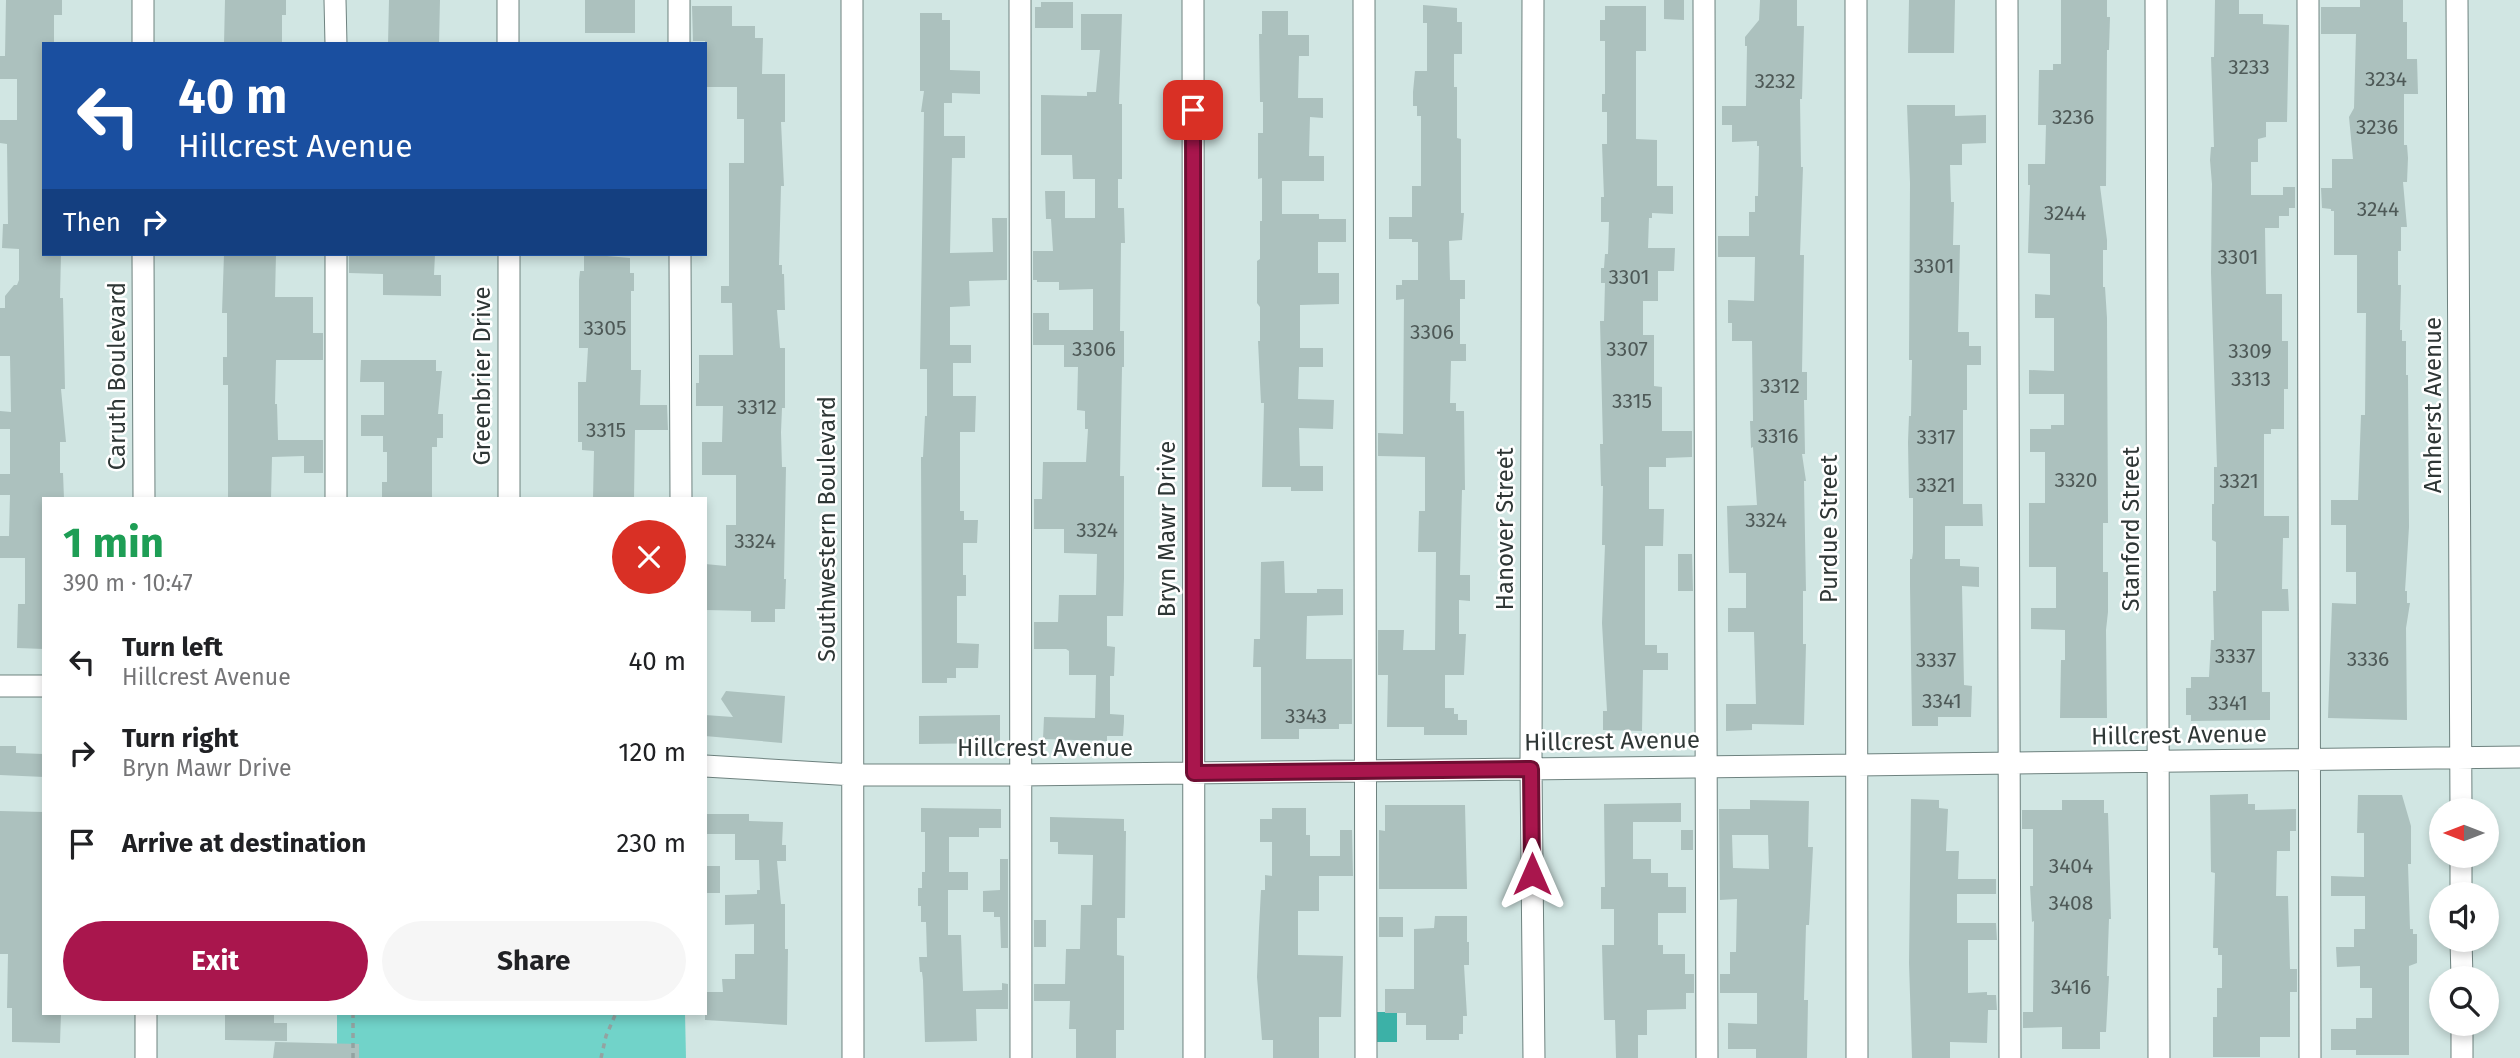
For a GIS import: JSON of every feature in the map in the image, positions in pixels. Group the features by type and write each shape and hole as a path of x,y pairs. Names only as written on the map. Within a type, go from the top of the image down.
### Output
{"street":[{"path":"143,0 143,42"},
{"path":"335,0 335,42"},
{"path":"508,0 508,42"},
{"path":"679,0 679,42"},
{"name":"Southwestern Boulevard","path":"852,0 853,1058"},
{"path":"1020,0 1021,1058"},
{"name":"Bryn Mawr Drive","path":"1193,0 1194,1058"},
{"path":"1364,0 1366,1058"},
{"name":"Hanover Street","path":"1533,0 1531,769 1534,1058"},
{"path":"1704,0 1707,1058"},
{"name":"Purdue Street","path":"1856,0 1857,1058"},
{"path":"2007,0 2010,1058"},
{"name":"Stanford Street","path":"2156,0 2159,1058"},
{"path":"2308,0 2310,1058"},
{"name":"Amherst Avenue","path":"2457,0 2461,798"},
{"name":"Caruth Boulevard","path":"143,256 144,497"},
{"path":"336,256 336,497"},
{"name":"Greenbrier Drive","path":"509,256 509,497"},
{"path":"680,256 681,497"},
{"path":"0,686 42,686"},
{"name":"Hillcrest Avenue","path":"707,766 854,775 1020,775 2520,757"},
{"path":"146,1015 146,1058"},
{"path":"2462,1036 2462,1058"}],"path":[{"path":"353,1015 353,1058"},
{"path":"601,1056 615,1015"}],"shaded area":[{"path":"1377,1012 1397,1012 1397,1042 1377,1042"},
{"path":"337,1015 685,1015 686,1058 337,1058"}],"building":[{"path":"6,0 62,0 62,15 54,15 54,42 42,42 42,256 61,256 60,298 63,298 65,389 61,389 66,442 60,442 60,473 63,473 64,497 42,497 42,649 17,648 18,604 25,604 25,558 0,558 0,536 9,536 10,495 0,495 0,474 10,474 10,429 0,429 0,411 11,412 10,356 0,356 0,308 5,308 5,296 19,280 19,249 2,248 3,224 8,224 7,144 0,143 0,120 17,120 17,79 0,79 0,56 5,56"},
{"path":"225,0 286,0 286,15 282,15 282,42 224,42"},
{"path":"389,0 440,0 439,42 388,42"},
{"path":"585,0 635,0 635,33 585,33"},
{"path":"1664,0 1684,0 1684,20 1664,19"},
{"path":"1760,0 1797,0 1797,26 1804,26 1800,99 1803,167 1800,255 1804,255 1802,372 1807,372 1807,400 1804,400 1805,454 1802,454 1806,481 1804,725 1752,724 1752,730 1726,731 1726,704 1756,704 1754,632 1728,632 1728,608 1746,608 1746,573 1729,573 1727,506 1757,505 1750,421 1753,421 1752,341 1732,341 1732,323 1728,323 1728,300 1754,301 1755,257 1718,257 1718,236 1749,236 1749,212 1755,212 1755,196 1758,196 1759,146 1757,141 1732,142 1732,125 1722,125 1722,106 1746,106 1745,37 1759,20"},
{"path":"1909,0 1955,0 1954,53 1908,53"},
{"path":"2061,0 2107,0 2107,17 2110,17 2107,50 2106,186 2100,186 2107,240 2107,250 2103,250 2103,287 2107,318 2108,523 2103,523 2103,572 2108,572 2107,718 2060,718 2061,660 2065,660 2065,630 2031,629 2031,608 2056,608 2056,567 2029,567 2029,503 2045,503 2045,452 2030,452 2030,429 2051,429 2051,425 2064,425 2064,394 2029,394 2029,370 2054,371 2054,318 2035,318 2035,294 2050,295 2050,254 2028,253 2028,164 2045,164 2046,125 2038,125 2039,70 2053,70 2053,64 2061,64"},
{"path":"2215,0 2239,0 2239,14 2263,14 2263,24 2289,25 2287,122 2266,122 2266,137 2258,139 2258,162 2251,162 2251,195 2283,195 2283,187 2295,187 2295,208 2289,208 2289,216 2279,216 2279,228 2265,228 2266,294 2282,294 2282,341 2288,341 2288,389 2284,389 2284,429 2271,429 2271,434 2264,434 2264,516 2289,516 2289,538 2283,538 2282,589 2288,589 2289,611 2262,611 2262,692 2270,692 2270,720 2191,721 2191,715 2186,715 2186,688 2191,688 2191,677 2209,677 2211,640 2214,640 2213,591 2216,591 2216,542 2212,540 2214,467 2217,467 2210,160 2211,147 2214,147 2211,57 2214,57"},
{"path":"2360,0 2403,0 2403,22 2407,22 2407,59 2417,59 2418,94 2404,94 2404,145 2407,145 2408,158 2407,182 2403,182 2407,227 2401,227 2401,251 2398,251 2398,285 2401,285 2400,330 2402,341 2406,341 2408,375 2409,527 2405,591 2407,603 2410,603 2406,628 2407,720 2328,718 2332,603 2356,604 2356,572 2346,572 2346,525 2331,525 2331,500 2358,500 2361,415 2365,415 2366,313 2357,313 2357,255 2334,255 2334,211 2322,208 2321,188 2332,188 2332,159 2353,159 2349,117 2354,108 2356,34 2321,34 2321,7 2360,7"},
{"path":"1041,2 1073,2 1073,28 1035,28 1035,7 1041,7"},
{"path":"1423,5 1457,8 1457,22 1462,22 1462,54 1454,54 1454,87 1457,87 1457,138 1461,139 1461,213 1464,213 1462,240 1449,241 1450,280 1465,280 1465,299 1460,299 1460,344 1466,344 1466,361 1451,361 1450,403 1456,403 1456,411 1464,411 1465,490 1462,490 1460,575 1470,575 1470,601 1459,600 1459,634 1466,634 1464,675 1445,675 1445,708 1454,708 1458,720 1467,720 1467,735 1424,735 1424,727 1387,727 1388,675 1378,675 1378,630 1404,630 1403,650 1435,650 1436,552 1418,552 1419,511 1425,511 1425,457 1378,456 1378,433 1403,434 1404,299 1396,300 1396,285 1402,285 1402,280 1418,280 1418,242 1412,242 1412,239 1389,239 1389,217 1412,217 1412,186 1421,186 1421,116 1417,116 1417,106 1413,106 1413,92 1415,71 1427,71 1427,23 1423,23"},
{"path":"692,6 732,6 732,26 755,26 755,38 763,38 762,74 785,74 785,122 781,122 784,186 781,186 779,265 782,265 784,274 785,310 777,310 780,348 785,348 785,408 782,408 781,432 782,467 786,467 786,579 785,609 775,609 775,622 751,622 751,611 707,610 707,564 726,566 726,525 736,525 736,475 702,475 702,442 722,442 723,406 696,406 696,383 699,383 699,355 733,355 732,303 721,303 721,286 729,286 729,163 744,163 744,119 737,119 737,87 707,87 707,42 693,41"},
{"path":"1605,6 1646,6 1646,51 1636,51 1636,139 1657,140 1657,186 1673,186 1673,214 1652,213 1652,218 1649,218 1648,248 1675,248 1674,271 1658,271 1658,301 1643,301 1643,335 1654,335 1654,386 1662,387 1662,431 1692,431 1692,457 1666,458 1666,467 1649,467 1649,509 1664,509 1663,546 1645,546 1645,645 1657,645 1657,653 1668,653 1668,670 1643,670 1642,731 1603,730 1603,711 1607,711 1602,623 1605,545 1602,545 1600,321 1604,321 1605,283 1601,283 1601,268 1604,268 1605,254 1608,254 1609,222 1601,222 1601,197 1604,197 1602,144 1607,144 1607,112 1602,112 1602,94 1605,94 1605,41 1600,41 1600,20 1605,20"},
{"path":"1262,11 1288,11 1288,35 1309,35 1309,56 1299,56 1298,98 1323,98 1323,118 1310,117 1309,156 1324,156 1324,181 1282,181 1282,214 1319,214 1319,219 1346,219 1346,242 1318,242 1318,273 1339,273 1339,304 1300,305 1300,348 1323,348 1323,367 1299,367 1298,399 1334,400 1333,429 1299,428 1300,466 1323,466 1323,491 1262,487 1264,403 1261,403 1257,261 1260,259 1262,221 1258,133 1263,133 1259,34 1262,34"},
{"path":"920,13 942,13 942,20 950,20 950,70 980,71 980,94 952,93 952,103 944,103 944,136 965,136 965,158 952,158 950,253 993,252 992,218 1007,218 1007,280 969,281 970,306 950,307 950,345 971,345 971,363 953,363 953,396 976,396 975,432 960,432 960,511 964,511 964,520 978,520 977,543 963,543 966,596 957,596 957,643 979,644 978,668 956,668 956,678 947,678 947,683 922,683 921,457 927,416 927,369 920,369 924,112 921,112 924,91 920,91"},
{"path":"1081,14 1122,14 1119,104 1122,104 1122,179 1118,179 1118,208 1124,208 1125,243 1121,243 1120,331 1124,331 1120,476 1124,476 1124,578 1123,616 1107,616 1107,646 1115,647 1114,676 1110,676 1110,714 1124,715 1124,722 1123,736 1107,736 1107,741 1043,739 1044,717 1095,718 1096,675 1069,675 1069,651 1066,649 1034,649 1034,622 1058,622 1059,595 1096,595 1097,554 1064,553 1064,529 1034,529 1034,499 1042,499 1043,462 1086,462 1088,429 1085,429 1085,411 1077,410 1078,367 1064,367 1064,345 1033,345 1033,313 1049,313 1049,330 1093,330 1093,289 1059,290 1059,282 1033,280 1033,251 1053,251 1051,219 1046,219 1045,191 1065,191 1065,218 1095,218 1095,179 1073,179 1072,155 1041,155 1041,95 1087,96 1087,92 1096,92 1100,50 1081,50"},
{"path":"1907,105 1955,105 1955,116 1986,115 1986,143 1962,144 1962,165 1950,165 1951,202 1954,202 1953,245 1960,245 1958,332 1969,332 1969,346 1981,346 1981,365 1967,365 1967,410 1963,410 1963,504 1982,504 1983,526 1945,526 1945,559 1960,559 1960,566 1979,567 1979,587 1962,586 1964,685 1972,686 1971,717 1938,717 1938,726 1912,726 1910,559 1913,552 1913,498 1909,498 1908,442 1912,360 1909,360 1910,183"},
{"path":"224,256 276,256 275,297 313,297 313,333 323,333 323,360 276,360 275,404 278,440 323,440 323,473 304,473 304,456 272,457 271,497 228,497 228,385 223,385 223,357 227,357 227,313 222,313"},
{"path":"349,256 435,256 434,275 441,275 441,296 383,295 383,274 349,273"},
{"path":"584,256 630,258 630,273 634,273 634,291 631,291 631,370 641,370 640,405 667,405 668,430 635,430 634,497 593,497 594,451 582,450 582,442 578,442 578,382 586,382 588,348 579,348 579,280 580,271 584,271"},
{"path":"361,360 436,360 436,371 442,371 438,414 443,414 443,438 437,438 437,447 432,447 432,497 382,497 382,482 387,482 387,452 383,452 383,436 361,436 361,415 384,415 384,382 360,382"},
{"path":"1678,554 1692,554 1693,591 1678,591"},
{"path":"1284,561 1285,593 1317,593 1317,589 1343,589 1343,615 1307,616 1306,659 1352,659 1352,724 1339,724 1339,729 1299,729 1299,739 1261,739 1261,667 1253,667 1254,639 1260,639 1261,562"},
{"path":"726,691 785,696 782,743 707,736 707,715 733,717 721,699"},
{"path":"1000,715 1000,743 919,744 919,716"},
{"path":"0,746 16,746 16,753 42,754 42,777 0,775"},
{"path":"2248,794 2248,804 2255,804 2255,810 2296,809 2296,831 2290,831 2290,851 2277,851 2276,896 2288,896 2290,969 2297,969 2297,992 2290,992 2290,1037 2260,1037 2260,1057 2213,1057 2213,1017 2217,1017 2217,988 2222,988 2222,955 2218,955 2218,948 2213,948 2215,873 2211,872 2210,795"},
{"path":"2358,795 2402,795 2411,826 2411,864 2408,864 2410,929 2413,929 2413,934 2417,934 2417,963 2409,966 2409,1055 2356,1055 2356,1050 2331,1050 2331,1029 2356,1029 2356,1018 2372,1018 2372,988 2360,988 2360,966 2337,967 2336,947 2354,947 2354,929 2365,929 2365,896 2331,896 2331,876 2364,877 2364,833 2357,833"},
{"path":"1911,799 1939,800 1939,808 1948,809 1946,851 1959,851 1958,879 1996,879 1996,894 1957,894 1957,923 1996,923 1997,940 1968,940 1968,993 1987,992 1987,995 1996,995 1997,1010 1988,1010 1987,1043 1950,1042 1950,1058 1912,1058 1909,963"},
{"path":"1750,800 1809,801 1808,847 1813,847 1809,925 1806,925 1804,1000 1808,1000 1807,1058 1756,1058 1756,1049 1728,1049 1728,1023 1757,1024 1757,993 1720,993 1720,974 1730,974 1730,952 1736,952 1737,899 1720,900 1719,809 1750,809","holes":["1732,835 1768,835 1769,869 1733,868"]},
{"path":"2062,800 2104,800 2104,813 2108,813 2111,919 2106,1032 2100,1032 2100,1049 2062,1049 2062,1027 2023,1028 2023,1012 2033,1012 2034,921 2032,922 2030,886 2033,886 2033,829 2022,829 2022,810 2062,810"},
{"path":"1681,803 1681,822 1633,822 1633,859 1651,859 1651,873 1668,873 1668,887 1686,887 1686,913 1658,913 1658,945 1663,945 1663,954 1685,954 1685,974 1694,974 1694,993 1686,993 1686,1009 1647,1010 1647,1035 1638,1035 1638,1058 1616,1058 1615,1020 1604,1020 1602,945 1614,945 1614,909 1601,909 1601,887 1605,887 1604,804"},
{"path":"1385,805 1465,805 1467,889 1379,889 1379,830 1385,831"},
{"path":"921,808 1001,809 1001,828 979,828 979,837 949,837 949,872 968,872 968,890 948,890 948,935 961,935 963,991 1002,990 1002,983 1008,984 1008,1009 976,1009 977,1041 925,1042 923,980 919,957 927,957 926,922 921,922 921,906 918,906 918,888 922,888 922,872 925,872 925,832 921,832"},
{"path":"1272,808 1306,808 1306,835 1310,835 1310,856 1340,856 1340,830 1352,830 1353,876 1319,876 1319,911 1298,911 1298,955 1343,956 1341,1017 1319,1017 1319,1058 1273,1058 1273,1040 1262,1040 1257,977 1259,928 1261,890 1265,890 1265,875 1272,876 1272,842 1260,842 1260,819 1272,819"},
{"path":"0,811 42,812 42,1015 61,1015 60,1043 12,1042 12,1008 7,1008 8,954 0,954"},
{"path":"707,814 749,814 749,821 783,822 782,845 786,845 786,861 777,861 781,904 785,904 785,949 788,949 787,1025 705,1020 707,992 723,992 722,979 735,979 735,954 754,954 754,924 725,925 725,895 757,894 757,890 760,890 759,860 735,860 735,834 707,834"},
{"path":"1050,817 1124,819 1125,918 1117,918 1117,955 1124,956 1124,1030 1116,1030 1116,1058 1076,1058 1076,1029 1069,1029 1070,1001 1034,1001 1034,984 1065,984 1066,949 1080,949 1081,905 1092,905 1093,855 1058,854 1058,842 1050,842"},
{"path":"1681,830 1693,830 1693,850 1681,850"},
{"path":"1000,859 1008,859 1008,948 1001,948 1000,917 994,917 994,912 983,912 983,891 1000,890"},
{"path":"707,866 720,866 720,893 707,893"},
{"path":"1435,916 1467,916 1469,965 1464,965 1467,1016 1463,1016 1463,1034 1459,1034 1459,1040 1426,1040 1426,1025 1406,1025 1406,1013 1385,1013 1385,989 1414,989 1414,929 1434,928"},
{"path":"1379,917 1403,917 1403,937 1379,937"},
{"path":"1034,920 1046,920 1046,947 1034,947"},
{"path":"225,1015 274,1015 274,1023 287,1023 287,1041 225,1040"},
{"path":"275,1042 359,1044 359,1058 273,1058"}],"route":[{"path":"1193,110 1194,773 1531,769 1532,874"}]}
